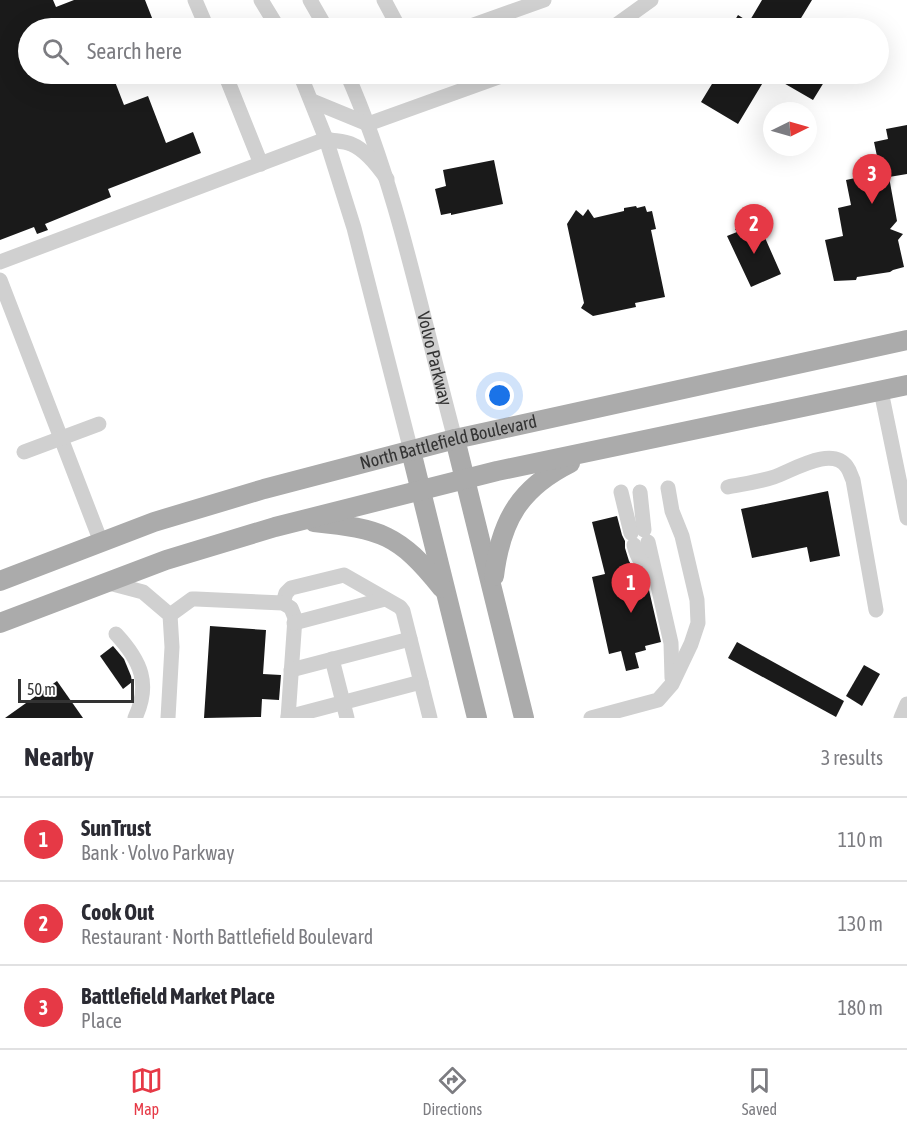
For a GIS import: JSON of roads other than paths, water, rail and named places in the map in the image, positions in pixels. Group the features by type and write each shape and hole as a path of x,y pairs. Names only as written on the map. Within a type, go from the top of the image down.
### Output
{"main road":[{"name":"North Battlefield Boulevard","path":"0,580 154,522 264,489 455,439 907,340"},
{"path":"0,623 166,560 296,522 466,479 907,385"},
{"name":"Volvo Parkway","path":"455,439 524,718"},
{"path":"492,587 498,544 514,508 529,490 548,474 596,450"},
{"path":"411,451 477,718"},
{"path":"296,522 354,526 372,530 394,540 415,556 446,594"}],"street":[{"path":"195,0 203,18"},
{"path":"261,0 272,18"},
{"path":"310,0 320,18"},
{"path":"384,0 394,18"},
{"path":"493,18 544,0"},
{"path":"626,18 651,0"},
{"path":"229,84 261,164"},
{"path":"304,84 326,140 354,228 411,451"},
{"name":"Volvo Parkway","path":"351,84 387,179 455,439"},
{"path":"312,101 368,124 479,84"},
{"path":"0,262 326,140 351,144 359,149 375,163 387,179"},
{"path":"0,280 101,542"},
{"path":"881,391 907,518"},
{"path":"24,452 99,424"},
{"path":"728,487 774,477 804,464 831,458 847,466 853,480 876,610"},
{"path":"591,718 658,700 672,684 691,644 698,623 697,600 668,488"},
{"path":"630,492 639,537 653,569 671,643 672,684"},
{"path":"283,603 286,593 291,588 344,575 403,611 430,718"},
{"path":"109,583 142,592 170,615 172,647 168,718"},
{"path":"170,615 192,599 283,603 291,608 295,618 288,717 421,682"},
{"path":"294,623 385,599"},
{"path":"116,634 141,672 142,698 135,718"},
{"path":"291,670 410,639"},
{"path":"332,659 347,718"},
{"path":"901,718 907,704"}],"place":[{"name":"Battlefield Market Place","path":"872,204"},
{"name":"Cook Out","path":"754,254"},
{"name":"SunTrust","path":"631,613"}]}
